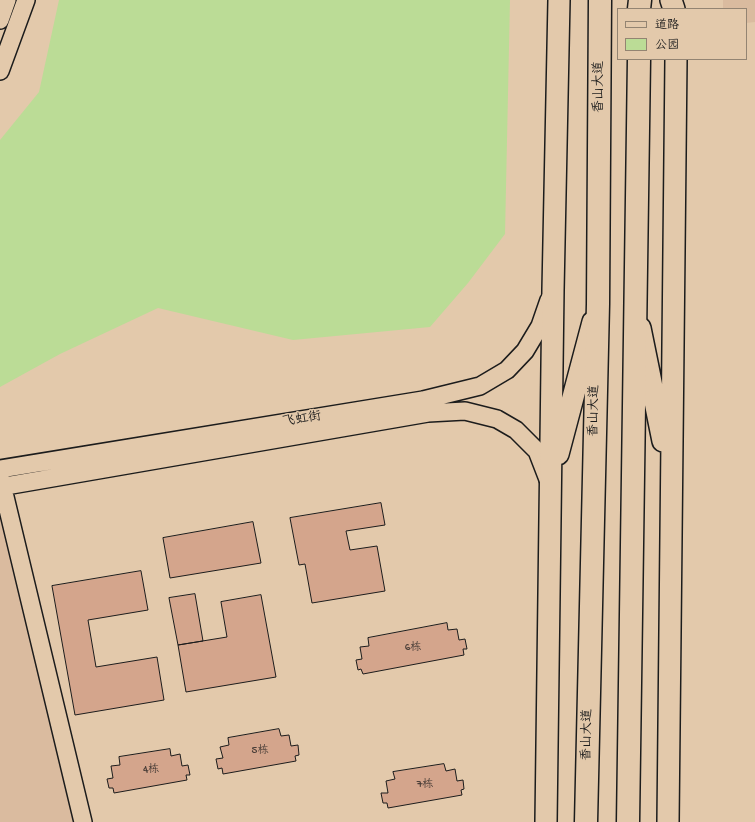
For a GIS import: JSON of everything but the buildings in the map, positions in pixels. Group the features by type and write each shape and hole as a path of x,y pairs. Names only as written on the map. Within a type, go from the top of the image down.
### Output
{"highway":[{"name":"香山大道","path":"586,822 598,304 600,7"},
{"path":"628,822 639,60"}],"main road":[{"path":"546,822 553,290 561,4"},
{"path":"668,822 676,60"},
{"path":"550,484 598,304"},
{"path":"635,307 671,481"}],"street":[{"path":"0,20 7,0"},
{"path":"0,71 26,0"},
{"name":"飞虹街","path":"0,469 423,400 480,386 507,370 525,351 540,326 553,290"},
{"name":"飞虹街","path":"1,482 428,414 465,411 497,419 516,430 537,450 550,484"},
{"path":"1,482 83,822"}],"shaded area":[{"path":"723,0 755,0 755,22 747,23 747,8 723,8"},
{"path":"0,513 74,822 0,822"}],"green space":[{"path":"59,0 510,0 505,234 468,283 430,327 293,340 158,308 60,354 0,387 0,140 39,92"}]}
